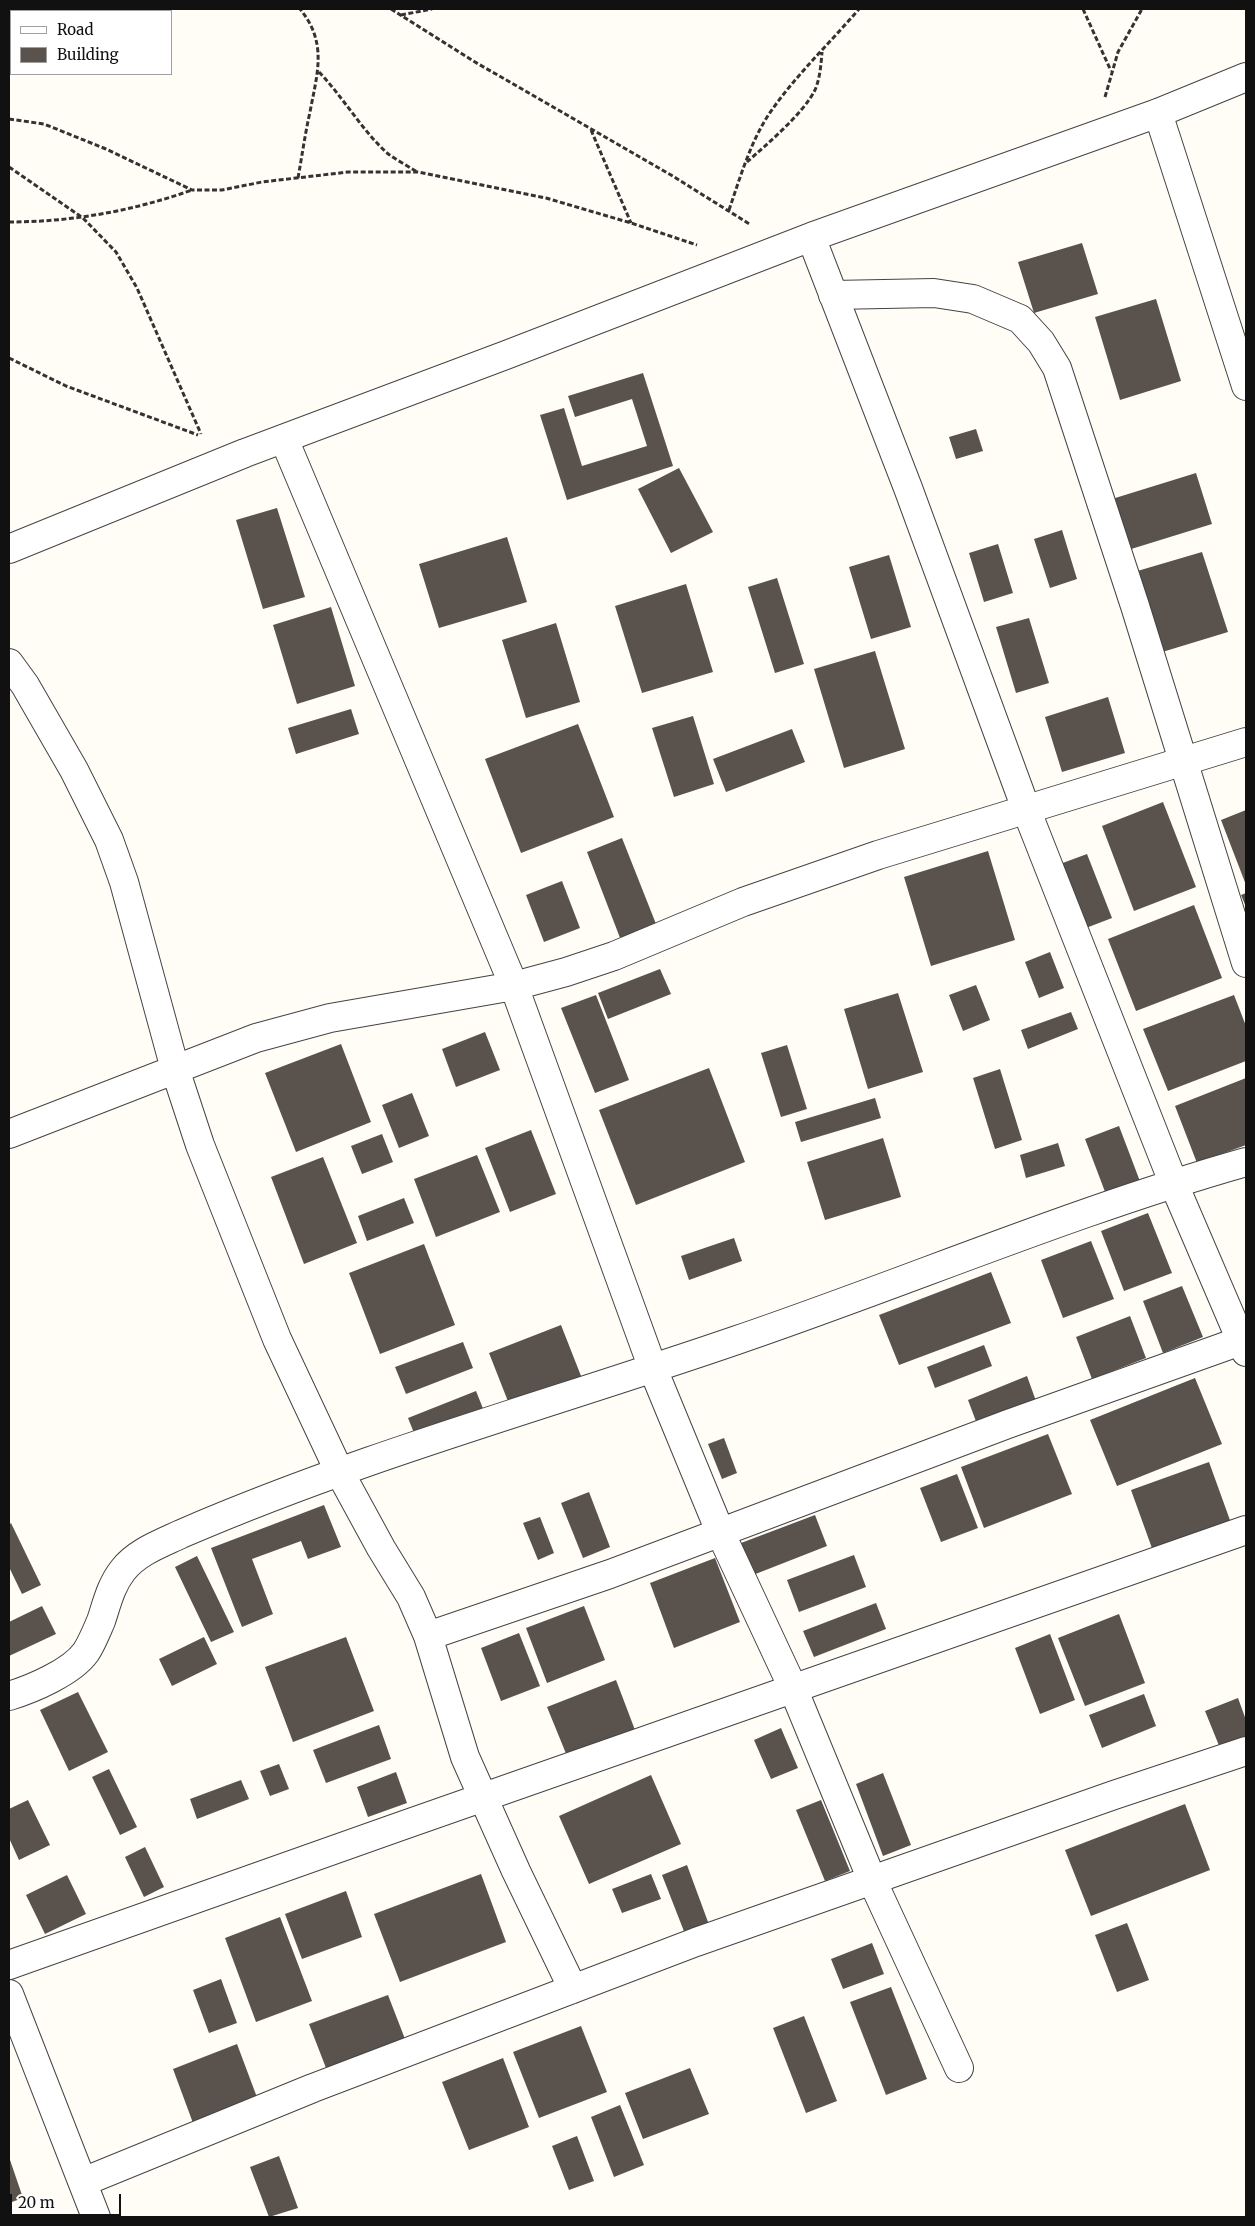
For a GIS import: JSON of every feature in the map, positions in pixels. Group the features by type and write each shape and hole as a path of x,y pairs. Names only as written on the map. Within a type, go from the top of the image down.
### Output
{"street":[{"path":"9,549 245,453 748,262 811,236 1158,113 1246,77"},
{"path":"1158,113 1246,386"},
{"path":"428,1636 721,1534 1008,1424 1245,1344 1173,1182 1026,809 908,488 811,236"},
{"path":"833,295 934,293 973,299 1020,319 1041,342 1057,368 1184,762 1246,963"},
{"path":"284,439 514,986 653,1369 721,1534 792,1686 872,1880 959,2068"},
{"path":"9,663 25,685 45,719 109,840 124,882 175,1069 200,1145 277,1339 338,1471 411,1597 428,1636 465,1758 485,1798 516,1871 573,1989"},
{"path":"9,1134 256,1038 330,1018 514,986 566,972 614,956 742,902 878,855 1246,742"},
{"path":"9,1696 28,1690 63,1671 85,1654 100,1623 109,1594 118,1578 123,1570 143,1552 254,1504 338,1471 770,1329 1173,1182 1246,1162"},
{"path":"9,1965 485,1798 792,1686 1246,1530"},
{"path":"83,2182 313,2088 696,1942 1114,1795 1246,1751"},
{"path":"9,1994 96,2217"}],"path":[{"path":"298,178 319,71 316,37 309,19 300,9"},
{"path":"392,9 476,62 591,130 671,174 785,247"},
{"path":"401,15 432,9"},
{"path":"729,210 745,164 769,115 802,71 822,52 859,9"},
{"path":"1083,9 1111,72"},
{"path":"1101,133 1104,99 1111,72 1122,44 1142,9"},
{"path":"745,164 807,104 816,88 821,70 822,52"},
{"path":"319,71 336,89 362,124 388,154 418,172"},
{"path":"9,119 44,124 106,149 192,190"},
{"path":"591,130 631,222"},
{"path":"9,167 83,218 116,252 137,288 202,436 66,386 9,358"},
{"path":"9,222 83,218 138,207 192,190 222,190 348,172 418,172 546,198 631,222 748,262"}],"building":[{"path":"1082,243 1098,294 1034,313 1018,262"},
{"path":"1156,299 1181,381 1120,400 1095,317"},
{"path":"643,373 673,466 567,500 540,415 564,408 582,466 647,446 632,399 575,417 568,396"},
{"path":"976,429 983,451 956,459 949,437"},
{"path":"679,468 713,532 671,553 638,489"},
{"path":"1196,473 1212,524 1128,550 1112,499"},
{"path":"277,508 305,597 263,609 236,520"},
{"path":"1062,530 1077,579 1050,588 1034,539"},
{"path":"507,537 527,602 439,628 419,564"},
{"path":"998,544 1013,593 984,602 969,553"},
{"path":"1202,552 1228,632 1159,653 1134,572"},
{"path":"889,555 911,627 871,639 849,567"},
{"path":"777,578 804,664 775,673 748,587"},
{"path":"686,584 713,672 642,693 615,606"},
{"path":"331,607 355,686 297,704 273,625"},
{"path":"1029,618 1049,683 1016,693 996,627"},
{"path":"556,623 580,702 526,718 502,640"},
{"path":"875,651 905,749 844,768 814,669"},
{"path":"1108,697 1125,753 1062,772 1045,717"},
{"path":"351,709 359,734 296,754 288,728"},
{"path":"693,716 714,784 674,797 652,728"},
{"path":"578,724 614,817 521,853 485,759"},
{"path":"792,729 805,762 726,792 713,759"},
{"path":"1163,802 1196,887 1134,911 1102,826"},
{"path":"1246,810 1246,885 1221,820"},
{"path":"622,838 658,929 622,943 587,852"},
{"path":"988,851 1015,940 931,966 904,877"},
{"path":"1087,854 1112,918 1086,928 1060,864"},
{"path":"562,881 580,928 544,942 526,895"},
{"path":"1246,893 1246,907 1241,895"},
{"path":"1194,905 1222,978 1136,1011 1108,939"},
{"path":"1050,952 1064,988 1039,998 1025,962"},
{"path":"660,969 671,994 608,1019 598,993"},
{"path":"976,985 990,1020 963,1031 949,995"},
{"path":"898,993 923,1072 868,1089 844,1009"},
{"path":"596,995 629,1080 595,1093 561,1008"},
{"path":"1234,995 1246,1026 1246,1061 1168,1091 1143,1029"},
{"path":"1071,1012 1078,1029 1028,1049 1021,1030"},
{"path":"485,1032 500,1070 456,1087 442,1049"},
{"path":"341,1044 371,1122 296,1152 265,1073"},
{"path":"787,1045 807,1109 781,1117 761,1053"},
{"path":"709,1068 745,1162 636,1205 599,1110"},
{"path":"1000,1069 1022,1140 995,1149 973,1078"},
{"path":"1246,1078 1246,1145 1197,1163 1175,1106"},
{"path":"412,1093 429,1136 399,1148 382,1105"},
{"path":"875,1098 881,1118 801,1142 795,1122"},
{"path":"1119,1126 1141,1184 1107,1197 1085,1139"},
{"path":"531,1130 556,1194 510,1212 485,1148"},
{"path":"382,1134 393,1162 362,1174 351,1146"},
{"path":"883,1138 901,1197 825,1220 807,1162"},
{"path":"1058,1143 1065,1166 1026,1178 1020,1155"},
{"path":"477,1155 500,1212 436,1237 414,1179"},
{"path":"323,1157 357,1243 304,1264 271,1177"},
{"path":"404,1198 414,1223 367,1241 358,1216"},
{"path":"1148,1213 1172,1273 1124,1291 1101,1231"},
{"path":"734,1238 742,1261 689,1280 681,1256"},
{"path":"1091,1241 1114,1299 1063,1318 1041,1260"},
{"path":"424,1244 455,1325 380,1354 349,1273"},
{"path":"991,1272 1011,1323 899,1365 879,1315"},
{"path":"1182,1286 1203,1337 1163,1353 1143,1301"},
{"path":"1130,1316 1146,1358 1092,1379 1076,1337"},
{"path":"561,1325 583,1381 511,1409 489,1353"},
{"path":"463,1342 473,1368 406,1394 395,1367"},
{"path":"984,1345 992,1366 935,1388 927,1367"},
{"path":"1027,1376 1036,1401 977,1424 968,1400"},
{"path":"1195,1378 1222,1444 1117,1486 1090,1420"},
{"path":"476,1391 484,1411 416,1438 408,1418"},
{"path":"1048,1434 1072,1494 984,1528 961,1467"},
{"path":"724,1438 737,1473 722,1479 708,1444"},
{"path":"1209,1462 1231,1523 1153,1551 1131,1490"},
{"path":"957,1474 978,1528 941,1542 920,1488"},
{"path":"589,1492 610,1547 583,1558 561,1503"},
{"path":"324,1505 341,1547 308,1559 301,1541 252,1559 273,1614 242,1627 211,1548"},
{"path":"815,1515 827,1546 753,1575 741,1543"},
{"path":"540,1517 554,1553 538,1560 523,1523"},
{"path":"11,1523 41,1585 22,1594 9,1567 9,1525"},
{"path":"854,1555 866,1587 799,1612 787,1580"},
{"path":"197,1556 234,1632 211,1642 175,1567"},
{"path":"715,1558 740,1622 674,1648 650,1583"},
{"path":"876,1603 886,1629 814,1657 803,1631"},
{"path":"42,1606 56,1634 9,1656 9,1622"},
{"path":"584,1606 605,1660 547,1683 526,1628"},
{"path":"1119,1614 1145,1683 1085,1706 1058,1638"},
{"path":"519,1633 540,1686 501,1701 481,1648"},
{"path":"1050,1634 1075,1700 1040,1714 1015,1648"},
{"path":"204,1637 217,1664 172,1686 159,1659"},
{"path":"346,1637 374,1711 293,1742 265,1667"},
{"path":"616,1680 635,1730 567,1756 547,1707"},
{"path":"78,1692 108,1752 69,1771 40,1710"},
{"path":"1144,1694 1156,1726 1102,1748 1089,1715"},
{"path":"1238,1698 1246,1720 1246,1738 1220,1748 1205,1711"},
{"path":"379,1725 391,1759 326,1783 313,1750"},
{"path":"781,1728 798,1768 771,1779 754,1740"},
{"path":"279,1764 289,1789 270,1796 260,1771"},
{"path":"109,1769 137,1827 120,1835 92,1777"},
{"path":"396,1772 407,1803 368,1817 357,1787"},
{"path":"883,1773 911,1845 883,1856 856,1784"},
{"path":"651,1775 681,1844 589,1884 559,1816"},
{"path":"241,1780 249,1799 197,1819 190,1799"},
{"path":"28,1800 50,1845 19,1860 9,1838 9,1809"},
{"path":"821,1800 850,1871 825,1881 796,1810"},
{"path":"1185,1804 1210,1870 1091,1916 1065,1850"},
{"path":"145,1847 164,1887 144,1897 125,1857"},
{"path":"687,1865 711,1930 687,1939 662,1875"},
{"path":"481,1874 506,1942 400,1982 374,1914"},
{"path":"651,1874 661,1899 622,1913 612,1889"},
{"path":"67,1875 86,1914 45,1934 26,1895"},
{"path":"346,1891 362,1937 302,1959 285,1914"},
{"path":"280,1917 312,2001 256,2022 225,1938"},
{"path":"1127,1923 1149,1980 1117,1992 1095,1935"},
{"path":"872,1943 884,1974 843,1989 831,1959"},
{"path":"221,1979 237,2023 209,2033 193,1990"},
{"path":"891,1987 927,2079 886,2095 850,2002"},
{"path":"388,1995 405,2039 326,2068 309,2024"},
{"path":"804,2016 837,2101 806,2113 773,2028"},
{"path":"581,2026 607,2092 539,2118 513,2052"},
{"path":"237,2044 258,2100 193,2123 173,2069"},
{"path":"503,2058 529,2127 469,2150 442,2082"},
{"path":"690,2068 709,2114 643,2139 625,2093"},
{"path":"620,2105 644,2165 614,2177 591,2117"},
{"path":"577,2136 594,2181 569,2190 552,2146"},
{"path":"279,2156 298,2208 269,2217 250,2167"},
{"path":"9,2157 23,2198 9,2203"}]}
